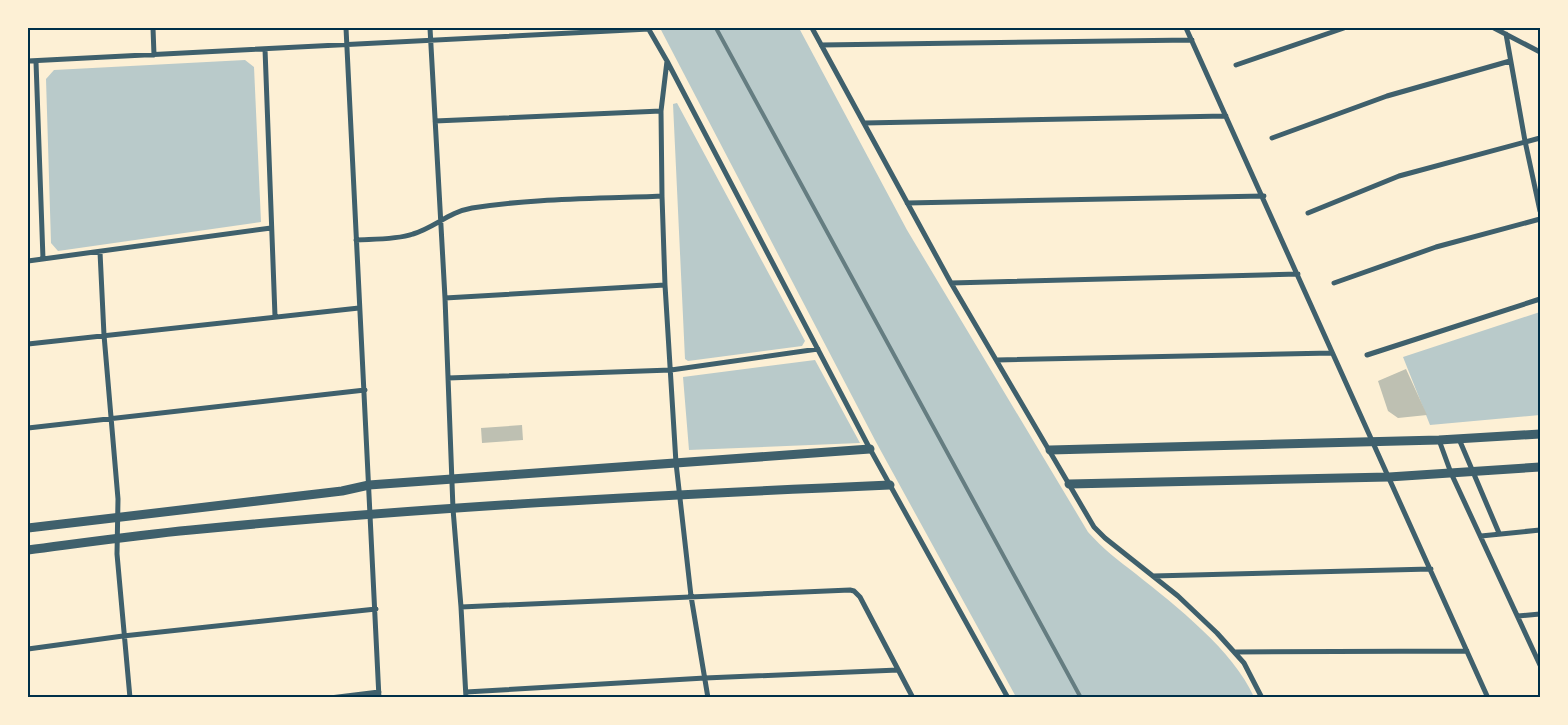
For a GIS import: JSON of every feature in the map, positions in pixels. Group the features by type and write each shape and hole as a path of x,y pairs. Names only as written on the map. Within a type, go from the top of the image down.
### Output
{"street":[{"path":"153,28 154,54"},
{"path":"330,698 379,695 346,28"},
{"path":"430,28 445,298 453,508 466,695 705,678 898,670"},
{"path":"28,61 648,28 870,449 1008,698"},
{"path":"812,28 952,283 1094,527 1104,538 1202,618 1235,652 1253,678 1262,698"},
{"path":"1186,28 1264,196 1332,353 1488,698"},
{"path":"1236,65 1344,28"},
{"path":"1494,28 1540,52"},
{"path":"1506,34 1525,142 1540,211"},
{"path":"822,45 1192,40"},
{"path":"265,49 275,316"},
{"path":"667,61 661,111 662,196 665,285 676,463 691,596 708,698"},
{"path":"1272,138 1387,96 1510,61"},
{"path":"36,62 43,259"},
{"path":"435,121 661,111"},
{"path":"864,123 1226,116"},
{"path":"1308,213 1399,176 1540,138"},
{"path":"356,240 397,238 412,235 440,219 471,209 506,204 662,196"},
{"path":"907,203 1264,196"},
{"path":"1334,283 1436,247 1540,219"},
{"path":"28,261 271,228"},
{"path":"100,252 104,335 118,499 116,539 123,636 130,698"},
{"path":"952,283 1298,274"},
{"path":"445,298 665,285"},
{"path":"1367,355 1540,299"},
{"path":"28,344 359,308"},
{"path":"448,378 671,370 818,349"},
{"path":"997,360 1332,353"},
{"path":"28,428 365,390"},
{"path":"1050,450 1438,440 1540,434"},
{"path":"1459,439 1499,533"},
{"path":"1438,440 1451,473 1540,665"},
{"path":"28,528 342,491 369,485 870,449"},
{"path":"1069,484 1388,477 1540,467"},
{"path":"28,550 189,530 453,508 679,494 890,484"},
{"path":"1481,536 1540,530"},
{"path":"1152,576 1431,569"},
{"path":"461,607 691,596 854,591 860,597 913,698"},
{"path":"28,649 123,636 376,609"},
{"path":"1518,616 1540,614"},
{"path":"1235,652 1467,651"}],"shaded area":[{"path":"660,28 799,28 907,230 1088,532 1111,554 1202,630 1232,662 1254,697 1016,697 876,442"},
{"path":"245,60 254,67 261,222 58,251 51,243 46,79 54,70"},
{"path":"677,103 805,341 802,346 688,361 685,359 673,104"},
{"path":"1540,312 1540,415 1430,425 1403,357"},
{"path":"815,360 860,443 689,450 683,377"}],"building":[{"path":"1406,369 1427,415 1398,418 1388,411 1378,381"},
{"path":"522,425 523,440 482,443 481,428"}],"railway":[{"path":"716,28 1081,698"}]}
